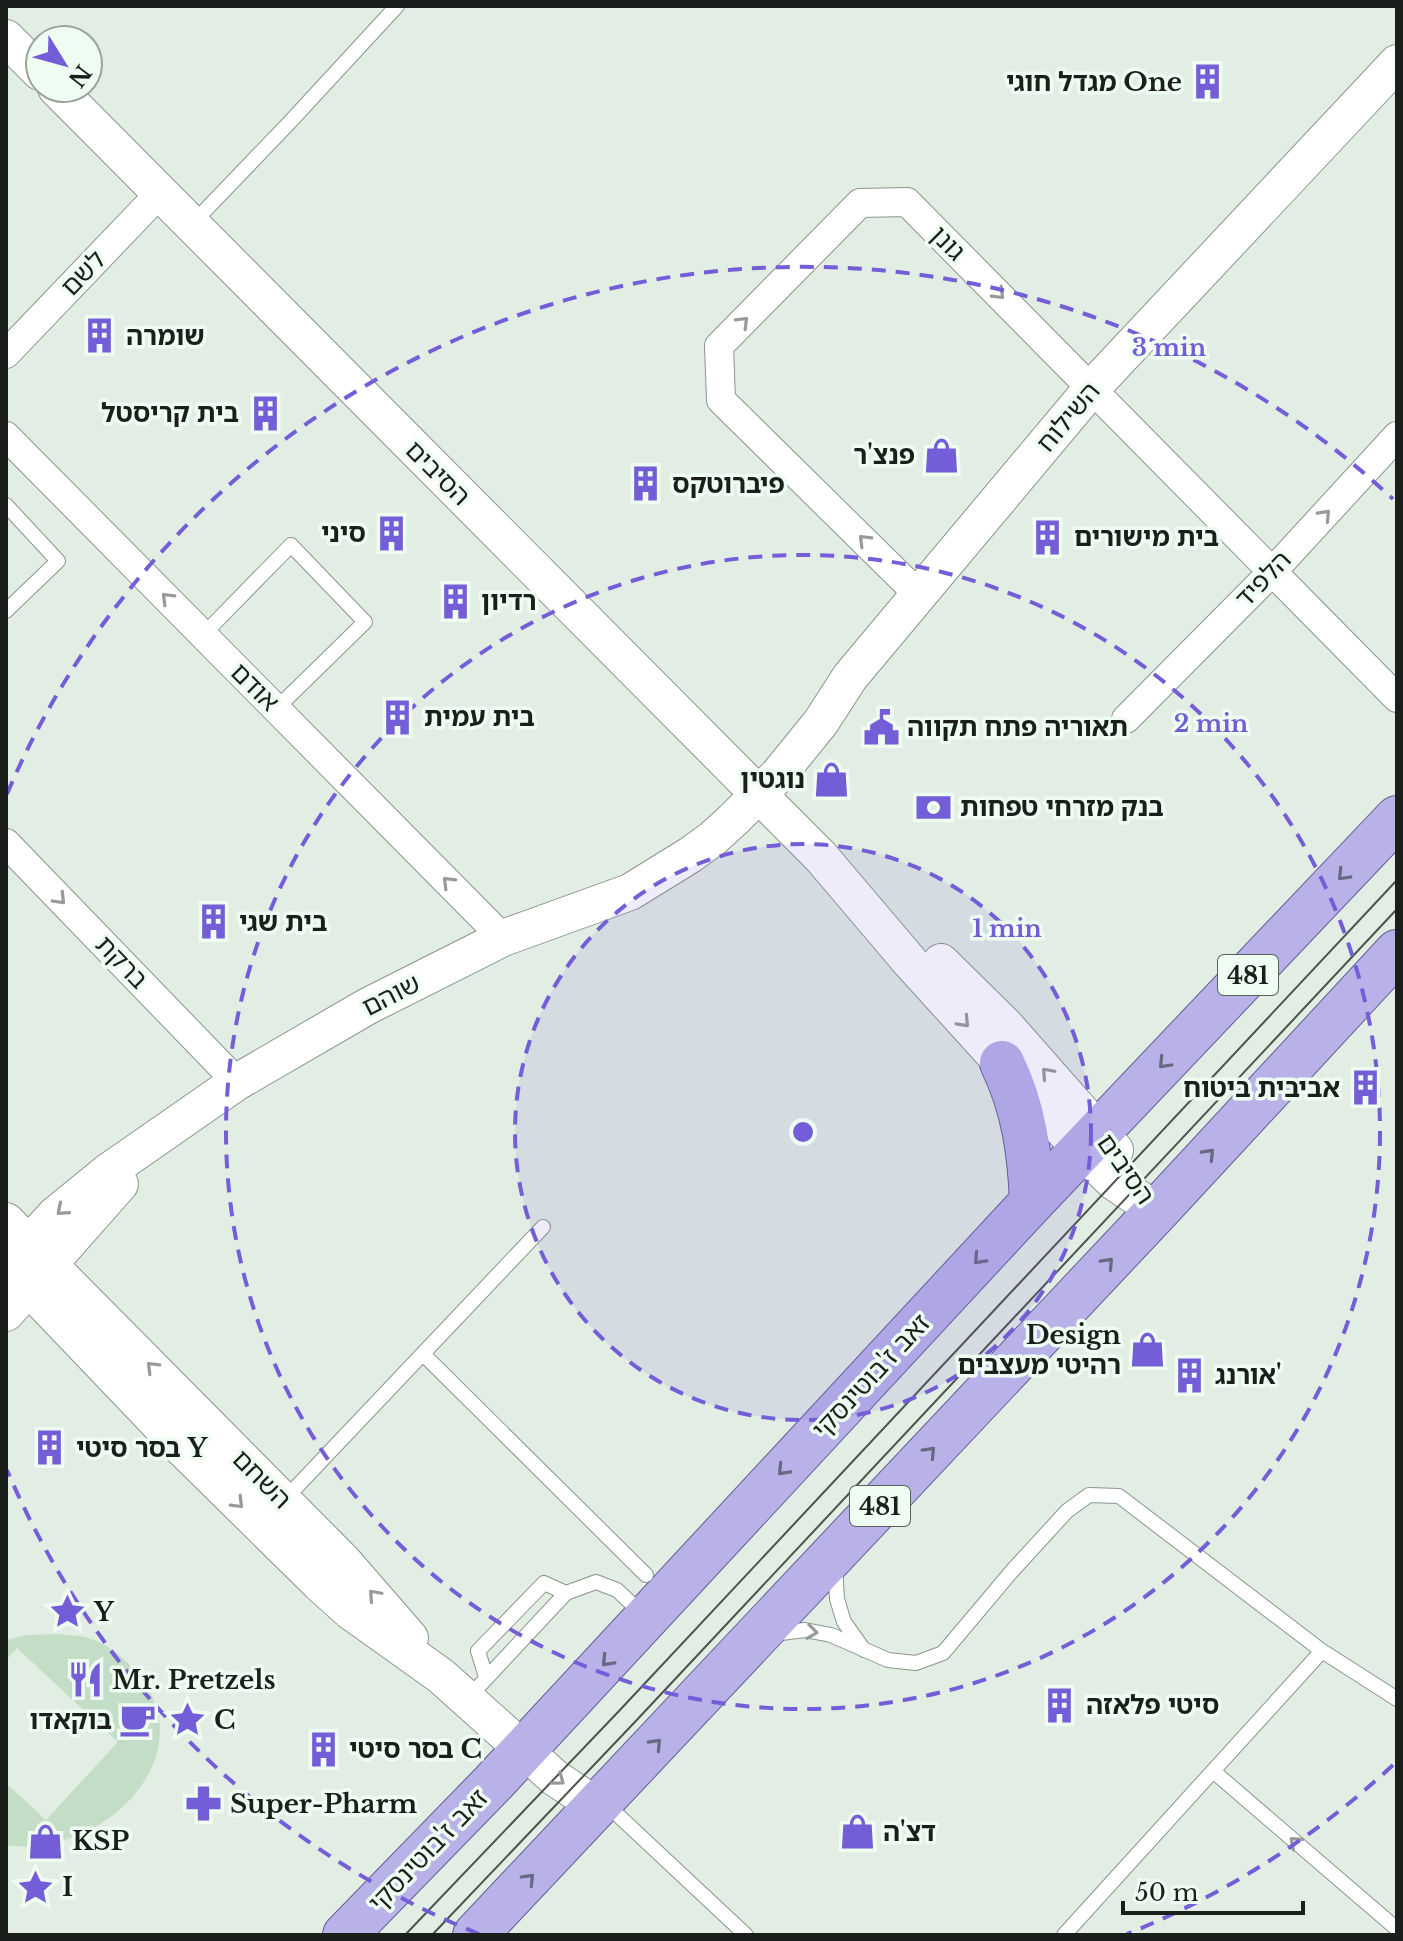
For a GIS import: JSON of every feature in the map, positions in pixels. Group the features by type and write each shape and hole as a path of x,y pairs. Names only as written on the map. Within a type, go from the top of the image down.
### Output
{"main road":[{"name":"זאב ז'בוטינסקי","path":"345,1935 523,1751 650,1593 1032,1202 1397,818"},
{"name":"481","path":"475,1935 1397,952"},
{"path":"1002,1063 1015,1088 1022,1118 1028,1148 1032,1202"}],"street":[{"path":"6,38 24,56"},
{"name":"השילוח","path":"750,786 801,749 850,677 1092,388 1397,63"},
{"name":"הסיבים","path":"72,104 821,857 902,953 1002,1063 1140,1183 1157,1211"},
{"name":"לשם","path":"6,354 160,193"},
{"name":"גונן","path":"919,595 721,400 719,346 860,203 907,202 1397,698"},
{"name":"אודם","path":"6,436 503,938"},
{"name":"הלפיד","path":"1126,719 1272,572 1397,436"},
{"name":"שוהם","path":"17,1266 55,1215 109,1171 237,1082 354,1008 503,938 630,892 712,839 750,786"},
{"name":"ברקת","path":"6,843 237,1082"},
{"name":"הסיבים","path":"821,857 924,945 1005,1025 1090,1140"},
{"name":"השחם","path":"17,1266 78,1340 194,1435 284,1501 377,1599 465,1684 523,1751 555,1778 600,1804"},
{"name":"השחם","path":"17,1266 194,1435 340,1602 465,1684"},
{"path":"6,1333 31,1327 78,1340"}],"lane":[{"path":"191,225 397,6"},
{"path":"6,505 58,561 6,611"},
{"path":"203,635 291,545 365,622 276,709"},
{"path":"284,1501 543,1227"},
{"path":"423,1354 650,1593 636,1608 617,1590 596,1582 566,1593 465,1684"},
{"path":"757,1637 805,1630 831,1635 888,1660 916,1663 943,1653 1067,1511 1089,1495 1119,1496 1322,1651 1397,1699"},
{"path":"834,1555 837,1599 844,1622 864,1650"},
{"path":"465,1684 478,1651 544,1583 566,1593"},
{"path":"1064,1935 1322,1651"},
{"path":"1213,1771 1397,1929"},
{"path":"600,1804 641,1836 746,1935"}],"green space":[{"path":"55,1634 92,1639 113,1650 130,1665 151,1694 159,1719 159,1743 152,1766 140,1788 123,1807 102,1823 78,1835 51,1843 6,1845 6,1783 46,1820 118,1742 17,1648 6,1660 6,1640 27,1635"}],"tram line":[{"path":"405,1935 619,1711 1397,880"},
{"path":"432,1935 1397,909"}],"place":[{"name":"מגדל חוגי One","path":"1208,82"},
{"name":"שומרה","path":"100,336"},
{"name":"בית קריסטל","path":"265,413"},
{"name":"פנצ'ר","path":"941,455"},
{"name":"פיברוטקס","path":"646,484"},
{"name":"סיני","path":"392,533"},
{"name":"בית מישורים","path":"1048,537"},
{"name":"רדיון","path":"455,601"},
{"name":"בית עמית","path":"398,717"},
{"name":"תאוריה פתח תקווה","path":"881,727"},
{"name":"נוגטין","path":"831,779"},
{"name":"בנק מזרחי טפחות","path":"934,807"},
{"name":"בית שגי","path":"213,922"},
{"name":"אביבית ביטוח","path":"1366,1088"},
{"name":"Design רהיטי מעצבים","path":"1147,1350"},
{"name":"אורנג'","path":"1189,1375"},
{"name":"בסר סיטי Y","path":"50,1448"},
{"name":"Y","path":"68,1612"},
{"name":"Mr. Pretzels","path":"86,1680"},
{"name":"סיטי פלאזה","path":"1060,1705"},
{"name":"בוקאדו","path":"138,1720"},
{"name":"C","path":"188,1720"},
{"name":"בסר סיטי C","path":"323,1749"},
{"name":"Super-Pharm","path":"204,1804"},
{"name":"דצ'ה","path":"857,1832"},
{"name":"KSP","path":"46,1841"},
{"name":"I","path":"36,1887"}]}
